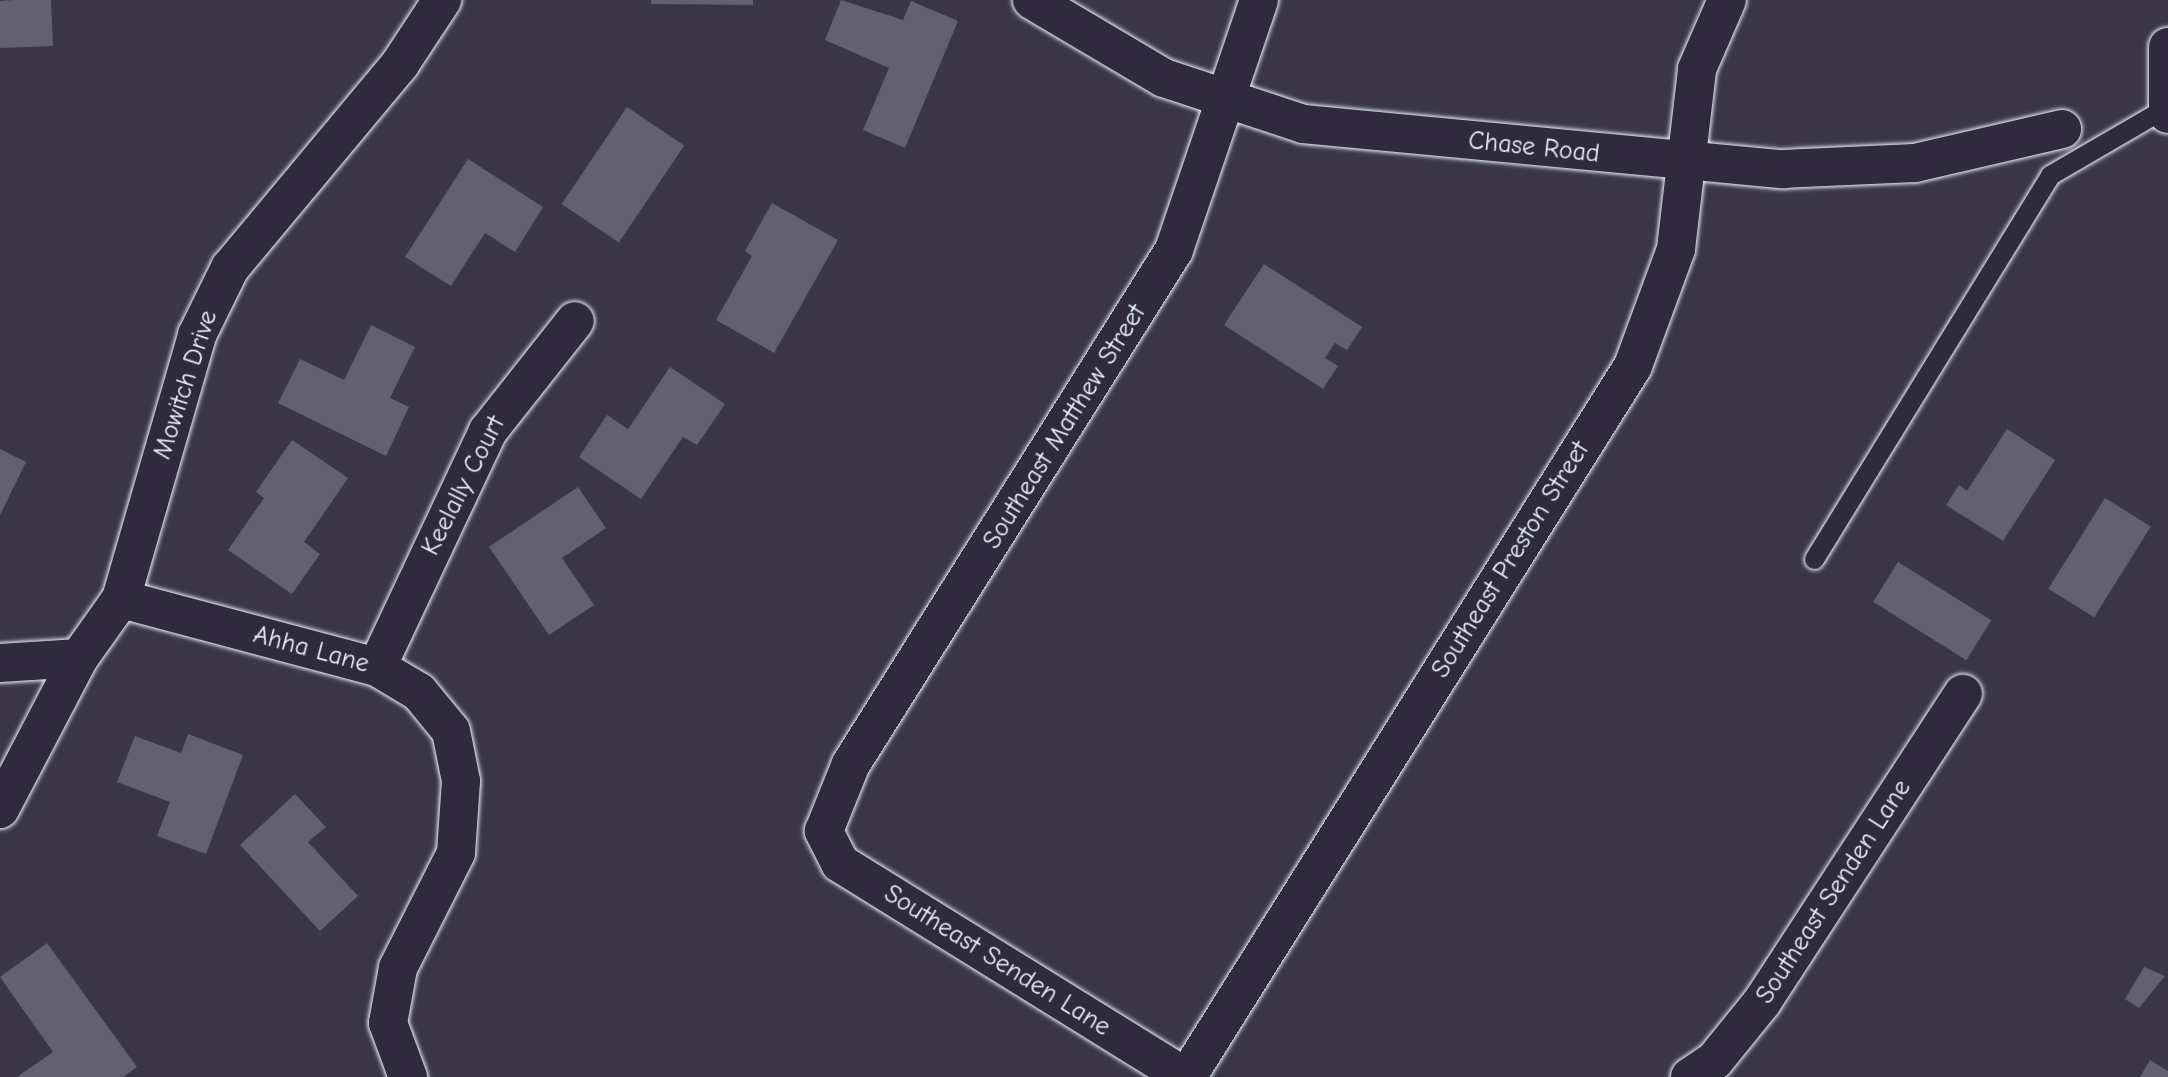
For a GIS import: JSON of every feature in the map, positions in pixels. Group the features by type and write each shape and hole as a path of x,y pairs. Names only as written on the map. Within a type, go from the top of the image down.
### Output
{"street":[{"name":"Mowitch Drive","path":"0,809 79,658 121,599 197,335 230,268 400,64 442,0"},
{"name":"Chase Road","path":"1032,0 1164,78 1303,124 1684,162 1783,169 1915,163 2062,129"},
{"name":"Southeast Matthew Street","path":"824,831 850,764 1174,250 1222,99 1259,0"},
{"name":"Southeast Preston Street","path":"1186,1077 1633,366 1676,249 1684,162 1697,69 1727,0"},
{"path":"2166,111 2168,47"},
{"name":"Keelally Court","path":"377,667 488,431 575,321"},
{"name":"Ahha Lane","path":"121,599 377,667 419,692 451,731 461,782 456,853 398,968 388,1023 408,1077"},
{"path":"0,663 79,658"},
{"name":"Southeast Senden Lane","path":"1690,1077 1715,1059 1762,1002 1963,694"},
{"name":"Southeast Senden Lane","path":"824,831 848,868 1186,1077"}],"lane":[{"path":"1814,559 2050,175 2166,111"}],"building":[{"path":"51,0 53,46 0,48 0,1"},
{"path":"651,0 753,0 753,5 651,4"},
{"path":"841,0 903,20 911,1 958,21 905,148 863,130 889,68 825,40"},
{"path":"627,107 684,146 619,243 562,204"},
{"path":"468,159 543,207 515,252 485,233 451,286 405,257"},
{"path":"772,203 838,240 774,353 716,320 752,256 745,251"},
{"path":"1264,264 1362,327 1347,350 1335,343 1325,358 1338,366 1323,389 1224,325"},
{"path":"371,325 415,347 390,398 409,407 386,456 278,403 300,359 344,380"},
{"path":"670,367 725,404 697,445 683,437 641,499 579,457 607,415 628,429"},
{"path":"2007,429 2055,460 2003,541 1946,505 1959,485 1967,491"},
{"path":"292,440 348,478 304,542 320,554 292,594 228,550 264,498 256,492"},
{"path":"0,449 26,462 0,515"},
{"path":"578,487 606,528 562,558 594,605 549,635 489,547"},
{"path":"2105,498 2151,527 2094,617 2048,589"},
{"path":"1898,562 1991,620 1966,660 1873,602"},
{"path":"188,734 243,755 206,854 157,836 170,802 117,782 135,736 181,753"},
{"path":"295,794 326,827 308,842 358,896 320,931 240,845"},
{"path":"47,943 137,1067 123,1077 17,1077 53,1052 0,977"},
{"path":"2144,967 2165,976 2139,1008 2125,999"},
{"path":"2150,1060 2168,1071 2168,1077 2140,1077"}]}
